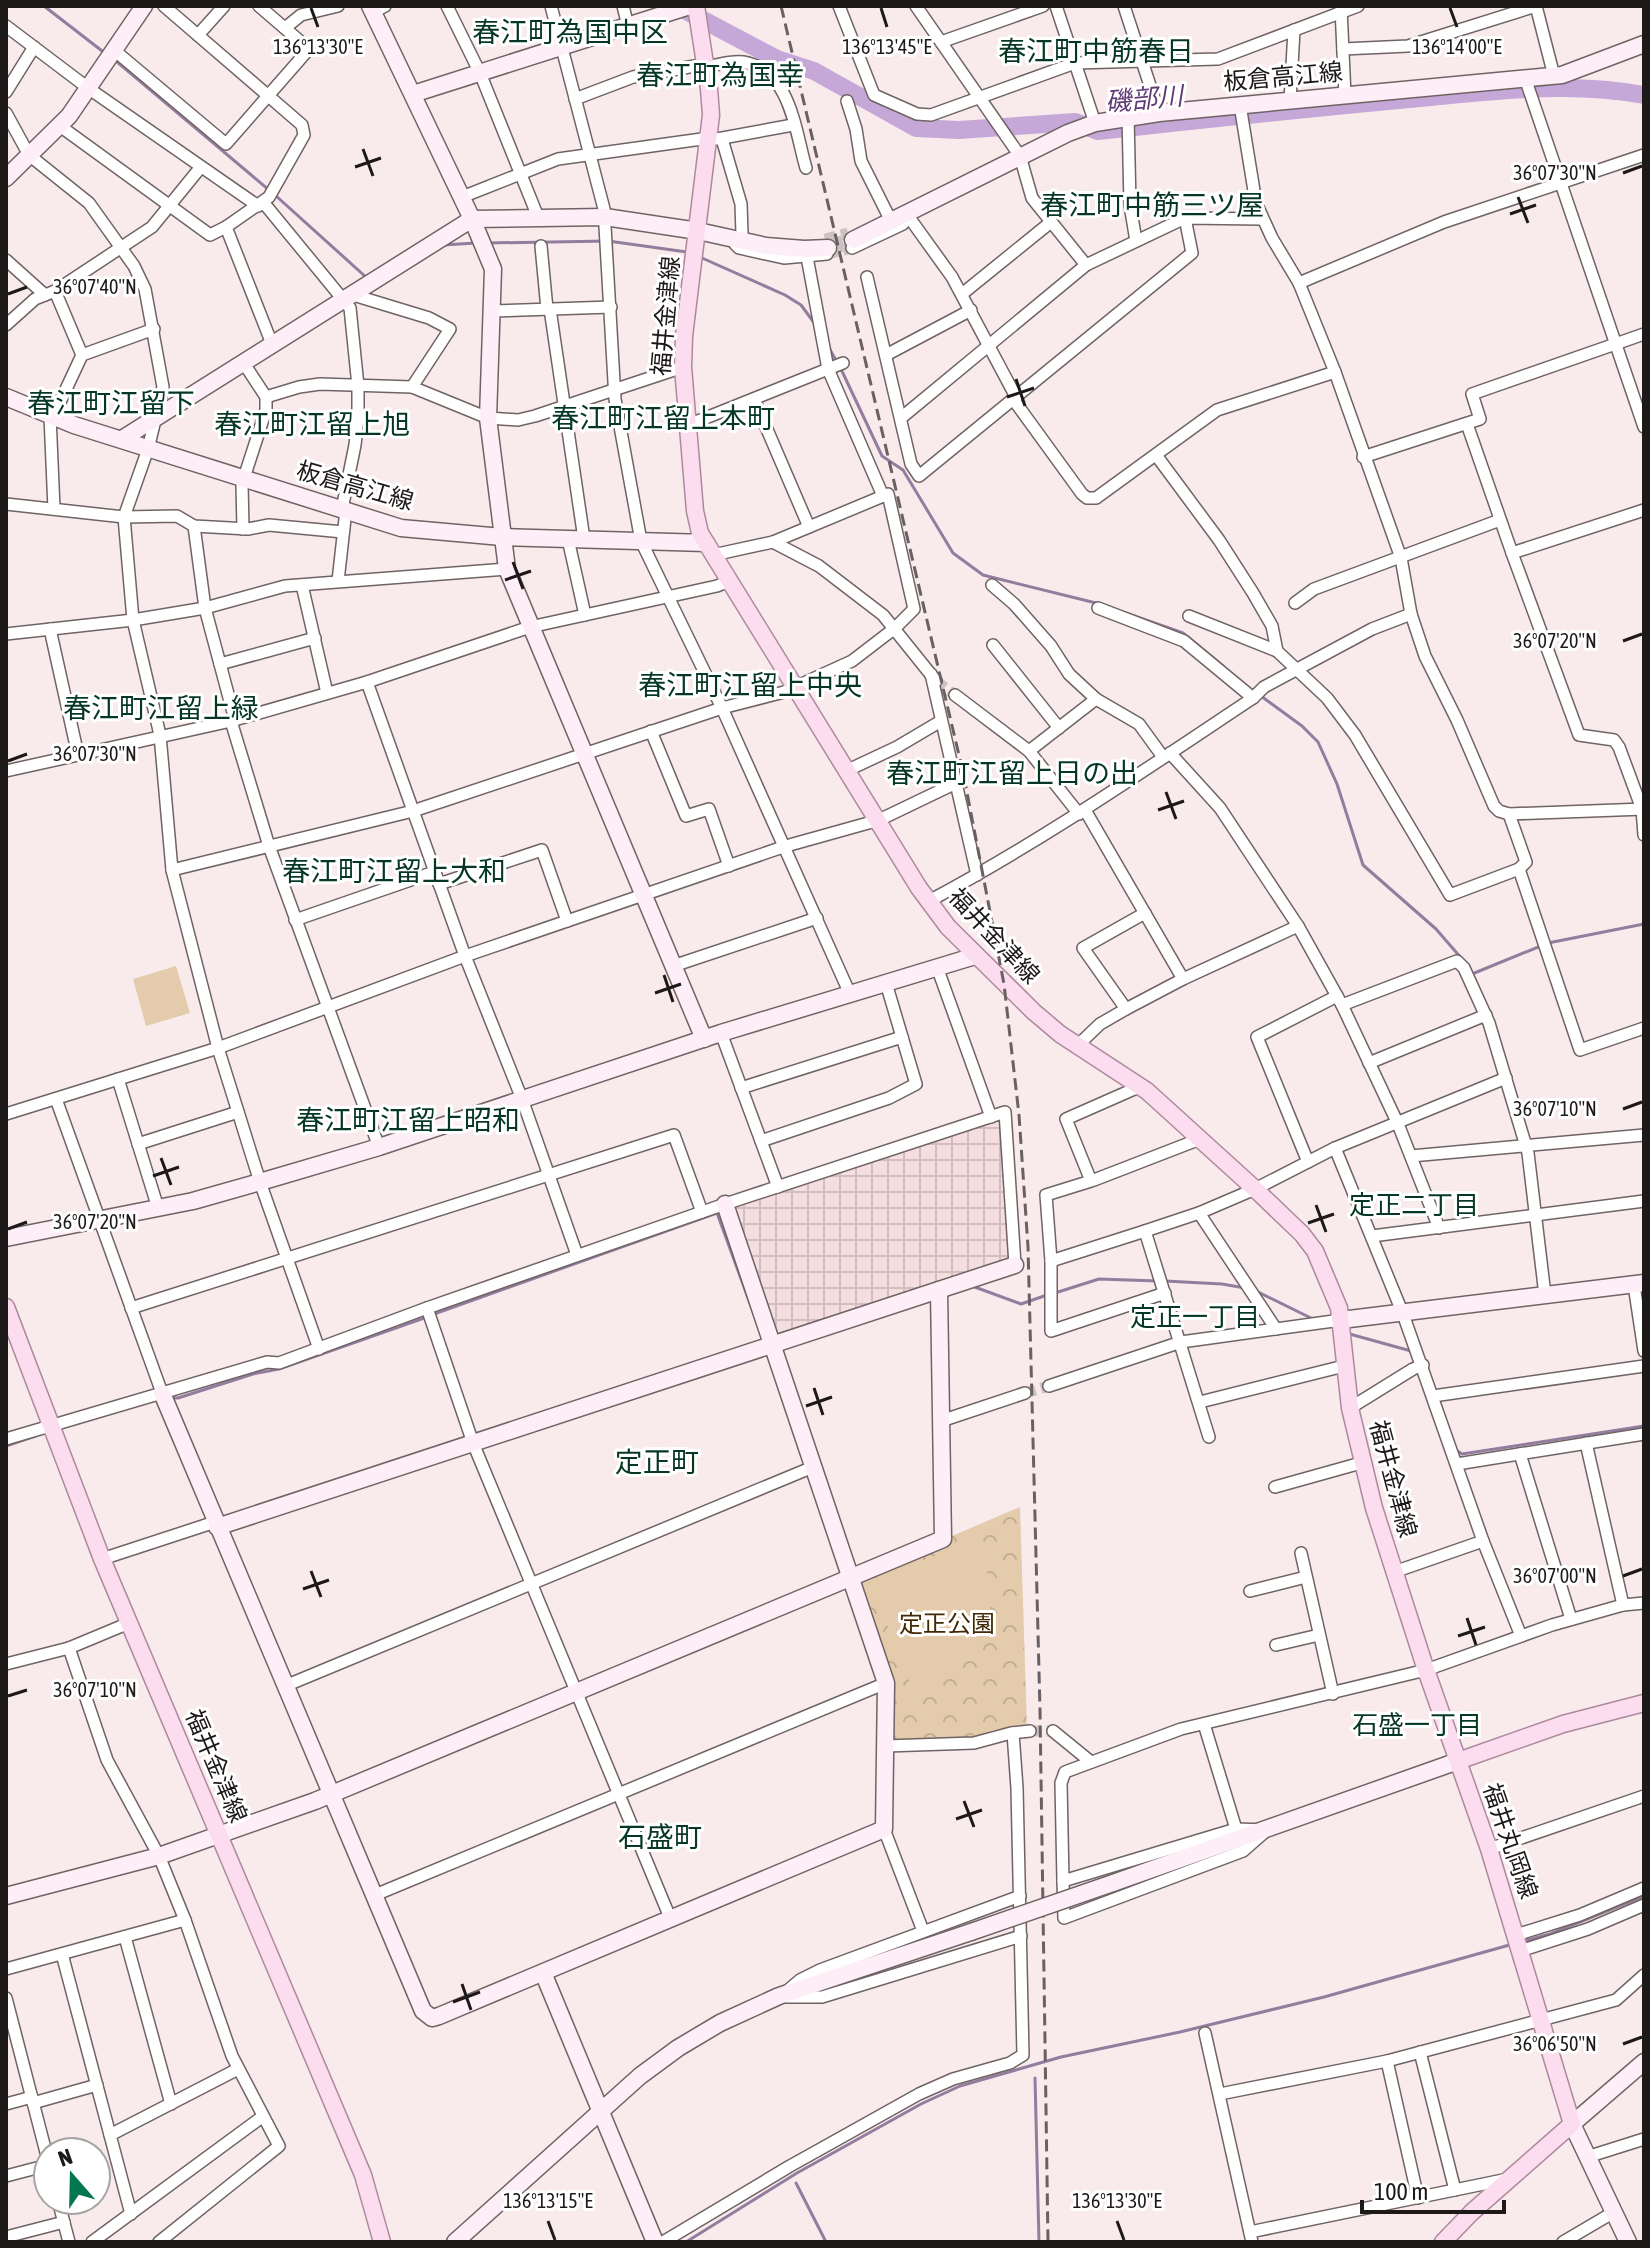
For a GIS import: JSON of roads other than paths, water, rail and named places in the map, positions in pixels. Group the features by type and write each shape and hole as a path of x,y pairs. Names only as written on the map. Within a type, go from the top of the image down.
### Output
{"main road":[{"name":"福井金津線","path":"693,6 706,66 713,139 684,336 683,367 697,520 709,549 948,927 1034,1012 1077,1046 1141,1086 1255,1189 1302,1234 1315,1251 1334,1293 1341,1320 1344,1366 1361,1463 1458,1761"},
{"name":"福井金津線","path":"6,1307 102,1559 363,2175 382,2242"},
{"name":"福井丸岡線","path":"1572,2124 1489,1849 1458,1761 1563,1724 1644,1703"},
{"path":"1452,2238 1508,2179 1572,2124"}],"street":[{"path":"6,178 60,126 144,6"},
{"path":"60,126 210,235 269,197 304,135 302,125 164,6"},
{"path":"198,35 224,6"},
{"path":"114,50 226,144 309,49 259,6"},
{"path":"285,28 301,15 338,6"},
{"path":"447,6 480,73 538,217"},
{"path":"551,6 605,217 615,390 641,541 786,846 850,994"},
{"path":"623,6 628,26"},
{"path":"413,94 628,26 658,12 693,6"},
{"path":"916,6 1020,156 1032,198 1086,265"},
{"path":"941,42 1043,6"},
{"path":"1056,6 1095,123"},
{"path":"1124,6 1159,113"},
{"path":"843,7 874,95 917,114 931,115 1075,63 1218,59 1341,9 1358,6"},
{"path":"1343,49 1408,46 1536,6 1554,76"},
{"path":"376,8 493,269 488,418 507,569 704,1039"},
{"path":"1341,9 1345,96"},
{"path":"6,26 200,168 260,204 347,296 358,386 355,445 344,510 338,581"},
{"path":"1290,101 1294,30"},
{"name":"板倉高江線","path":"851,241 1020,156 1095,123 1128,116 1554,76 1644,44"},
{"path":"6,92 34,47"},
{"path":"575,99 633,77 741,61 772,75 784,90 806,168"},
{"path":"1525,78 1644,427"},
{"path":"847,101 856,129 861,161 888,215"},
{"path":"1240,105 1253,186 1262,219 1299,283 1335,372 1401,558 1411,614 1425,656 1494,806 1509,814 1643,809"},
{"path":"6,113 29,155 89,203 140,275 154,329 163,387 148,449 124,517 133,620 160,735 172,870 218,1048 260,1182 319,1349"},
{"path":"1128,116 1130,205 1136,241"},
{"path":"462,197 558,159 713,139 793,125"},
{"path":"713,139 741,204 736,236 739,248 784,258 807,257 827,247"},
{"path":"1299,283 1444,222 1644,155"},
{"path":"6,325 11,312 50,293 152,227 200,168"},
{"path":"939,189 948,191 943,204 911,220 851,241 888,215 939,189"},
{"path":"122,439 472,219 605,217 736,236 784,248 827,247"},
{"path":"901,418 1086,265 1185,218 1262,219"},
{"path":"867,277 911,464 919,476 1192,253 1185,218"},
{"path":"911,220 941,257 990,345 1014,398 1087,498 1096,498 1217,410 1335,372"},
{"path":"962,294 1051,222"},
{"path":"226,227 272,344"},
{"path":"541,246 556,365 565,406 585,615"},
{"path":"807,257 828,369 883,496"},
{"path":"6,260 50,293 82,355"},
{"path":"347,296 429,318 450,329 412,387"},
{"path":"492,311 611,307"},
{"path":"886,355 971,310"},
{"path":"54,509 52,416 82,355 154,329"},
{"path":"1363,457 1480,419 1472,394 1644,334"},
{"path":"243,362 266,397 266,410 244,479 243,529"},
{"path":"688,425 843,363"},
{"path":"266,397 320,384 412,387 488,418 518,420 683,367"},
{"name":"板倉高江線","path":"6,397 148,449 401,528 502,537 641,541 709,549"},
{"path":"754,399 809,527"},
{"path":"1467,424 1579,735 1614,740 1643,809 1644,835"},
{"path":"1156,455 1219,540 1253,593 1272,626 1277,651"},
{"path":"172,870 413,811 722,708 796,688 852,661 914,609 888,494 773,542 709,549"},
{"path":"6,504 124,517 177,516 194,526 243,529 269,525 343,532"},
{"path":"1512,553 1644,510"},
{"path":"1295,603 1314,589 1500,520"},
{"path":"194,526 205,608 269,846 379,1147"},
{"path":"773,542 830,574 883,615 933,677 977,875"},
{"path":"6,634 133,620 205,608 285,586 507,569"},
{"path":"6,771 233,720 367,682 530,627 729,581"},
{"path":"302,585 327,693"},
{"path":"992,585 1014,604 1051,646 1069,674 1096,699 1139,724 1220,808 1298,926 1340,1000 1398,1124 1439,1228"},
{"path":"1098,608 1184,641 1253,698"},
{"path":"929,901 1082,812 1253,698 1264,687 1372,629 1411,614"},
{"path":"1189,616 1277,651 1327,698 1355,735 1450,895 1519,869 1526,862 1509,814"},
{"path":"50,629 78,755"},
{"path":"220,664 315,638"},
{"path":"993,645 1059,728"},
{"path":"367,682 434,872 522,1099 577,1255"},
{"path":"955,695 1029,751 1082,812 1183,979"},
{"path":"1029,751 1096,699"},
{"path":"848,770 897,747 941,721"},
{"path":"651,731 686,816 709,809 729,866"},
{"path":"6,1114 218,1048 465,956 786,846 879,820 956,783"},
{"path":"439,884 542,850 567,921"},
{"path":"1519,869 1580,1050 1644,1028"},
{"path":"295,920 434,872"},
{"path":"1126,1009 1083,948 1145,913"},
{"path":"673,966 817,918"},
{"path":"1077,1046 1100,1024 1126,1009 1298,926"},
{"path":"6,1238 158,1208 260,1182 379,1147 721,1033 975,956"},
{"path":"1308,1162 1257,1037 1340,1000 1457,961 1464,968 1486,1015 1526,1145 1545,1295"},
{"path":"937,967 991,1117"},
{"path":"761,1141 889,1098 916,1084 886,983"},
{"path":"1369,1063 1486,1015"},
{"path":"721,1033 778,1187"},
{"path":"741,1088 902,1037"},
{"path":"1051,1261 1199,1213 1255,1189 1335,1148 1506,1078"},
{"path":"118,1079 158,1208"},
{"path":"1141,1086 1066,1119 1091,1181 1046,1195 1051,1261 1051,1331 1165,1293"},
{"path":"56,1099 162,1393 427,2016 439,2016 544,1975 884,1829"},
{"path":"138,1144 238,1112"},
{"path":"6,1439 267,1362 279,1363 577,1255 1005,1112 1015,1265 473,1443 102,1559"},
{"path":"131,1308 674,1135 702,1212"},
{"path":"1411,1156 1644,1135"},
{"path":"1094,1180 1200,1139"},
{"path":"1335,1148 1423,1365 1483,1541 1521,1636"},
{"path":"1372,1236 1644,1201"},
{"path":"725,1204 886,1683 884,1829 923,1931"},
{"path":"1199,1213 1276,1329"},
{"path":"1145,1231 1209,1437"},
{"path":"1049,1386 1181,1342 1639,1284 1644,1351"},
{"path":"6,1896 159,1856 332,1794 943,1539 939,1290"},
{"path":"427,1308 473,1443 671,1920"},
{"path":"1350,1408 1423,1365"},
{"path":"1200,1402 1344,1366"},
{"path":"1433,1396 1644,1366"},
{"path":"941,1421 1025,1393"},
{"path":"1457,1464 1644,1434"},
{"path":"1586,1443 1623,1605"},
{"path":"1520,1454 1571,1619"},
{"path":"1275,1487 1361,1463"},
{"path":"285,1686 813,1467"},
{"path":"1394,1572 1483,1541"},
{"path":"1301,1553 1333,1694"},
{"path":"1250,1591 1306,1577"},
{"path":"1267,1830 1243,1851 1064,1918 1062,1776 1181,1729 1426,1670 1571,1619 1623,1605 1644,1603"},
{"path":"6,1664 69,1648 129,1623"},
{"path":"1276,1645 1319,1635"},
{"path":"69,1648 107,1760 159,1856 238,2069 279,2146 159,2242"},
{"path":"375,1895 886,1683"},
{"path":"1204,1724 1236,1829"},
{"path":"886,1746 974,1743 1030,1731"},
{"path":"1053,1731 1091,1762"},
{"path":"663,2242 919,2094 953,2079 1019,2060 1023,2055 1013,1733"},
{"path":"455,2242 640,2076 720,2023 780,1996 1267,1830 1458,1761"},
{"path":"1489,1849 1644,1796"},
{"path":"1063,1881 1236,1829 1267,1830"},
{"path":"1518,1943 1644,1888"},
{"path":"780,1996 800,1980 820,1970 1020,1896"},
{"path":"1518,1943 1588,1929 1644,1905"},
{"path":"6,1969 185,1920"},
{"path":"780,1996 822,1997 1021,1936"},
{"path":"125,1937 171,2104"},
{"path":"62,1954 131,2214"},
{"path":"544,1975 655,2242"},
{"path":"1220,2094 1387,2061 1616,2000 1644,1975"},
{"path":"6,1998 41,2136"},
{"path":"1205,2033 1251,2237 1508,2179"},
{"path":"1420,2052 1455,2190"},
{"path":"1387,2061 1418,2198"},
{"path":"1628,2242 1572,2124 1644,2062"},
{"path":"110,2135 238,2069"},
{"path":"6,2104 97,2085"},
{"path":"92,2242 262,2117"},
{"path":"1587,2157 1644,2139"},
{"path":"6,2176 32,2167"},
{"path":"1563,2242 1614,2212"},
{"path":"62,2216 69,2242"},
{"path":"6,2237 64,2222"}],"waterway":[{"path":"44,6 106,54"},
{"name":"磯部川","path":"688,12 777,59 814,71 916,128 959,130 1075,122 1098,131 1532,89 1588,89 1644,95"},
{"path":"116,61 269,190"},
{"path":"275,195 367,278"},
{"path":"487,243 608,241 687,252"},
{"path":"443,245 476,243"},
{"path":"702,258 785,295 801,305 815,324"},
{"path":"829,348 837,362"},
{"path":"841,369 882,456 903,470 953,553 983,575 1096,603"},
{"path":"1126,613 1183,633 1223,666"},
{"path":"1261,696 1302,726 1318,742 1337,784 1363,865 1436,929 1469,967"},
{"path":"1472,974 1548,943 1644,924"},
{"path":"434,1314 717,1213 763,1339"},
{"path":"1055,1293 1099,1279 1157,1281"},
{"path":"1165,1281 1245,1288"},
{"path":"972,1286 1021,1304 1047,1295"},
{"path":"1256,1291 1313,1319"},
{"path":"172,1398 279,1369 427,1317"},
{"path":"1346,1333 1411,1351"},
{"path":"1456,1450 1462,1454 1644,1426"},
{"path":"6,1446 35,1436"},
{"path":"1524,1941 1550,1934 1644,1896"},
{"path":"686,2242 797,2173 921,2104 960,2086 1061,2057 1324,1997 1513,1944"},
{"path":"1035,2078 1039,2242"},
{"path":"796,2183 826,2242"}],"tunnel":[{"path":"825,239 848,233"},
{"path":"828,248 853,240"},
{"path":"827,254 852,248"},
{"path":"936,681 955,695"},
{"path":"1025,1393 1049,1386"},
{"path":"1030,1731 1053,1731"}],"railway":[{"path":"781,6 963,772 1004,984 1019,1115 1028,1247 1040,1710 1048,2242"}],"district":[{"name":"春江町為国中区","path":"570,32"},
{"name":"春江町中筋春日","path":"1096,51"},
{"name":"春江町為国幸","path":"720,75"},
{"name":"春江町中筋三ツ屋","path":"1152,205"},
{"name":"春江町江留下","path":"111,403"},
{"name":"春江町江留上本町","path":"663,418"},
{"name":"春江町江留上旭","path":"312,424"},
{"name":"春江町江留上中央","path":"750,685"},
{"name":"春江町江留上緑","path":"161,708"},
{"name":"春江町江留上日の出","path":"1012,773"},
{"name":"春江町江留上大和","path":"394,871"},
{"name":"春江町江留上昭和","path":"408,1120"},
{"name":"定正二丁目","path":"1414,1205"},
{"name":"定正一丁目","path":"1195,1317"},
{"name":"定正町","path":"657,1462"},
{"name":"石盛一丁目","path":"1417,1725"},
{"name":"石盛町","path":"660,1837"}],"park label":[{"name":"定正公園","path":"947,1624"}]}
